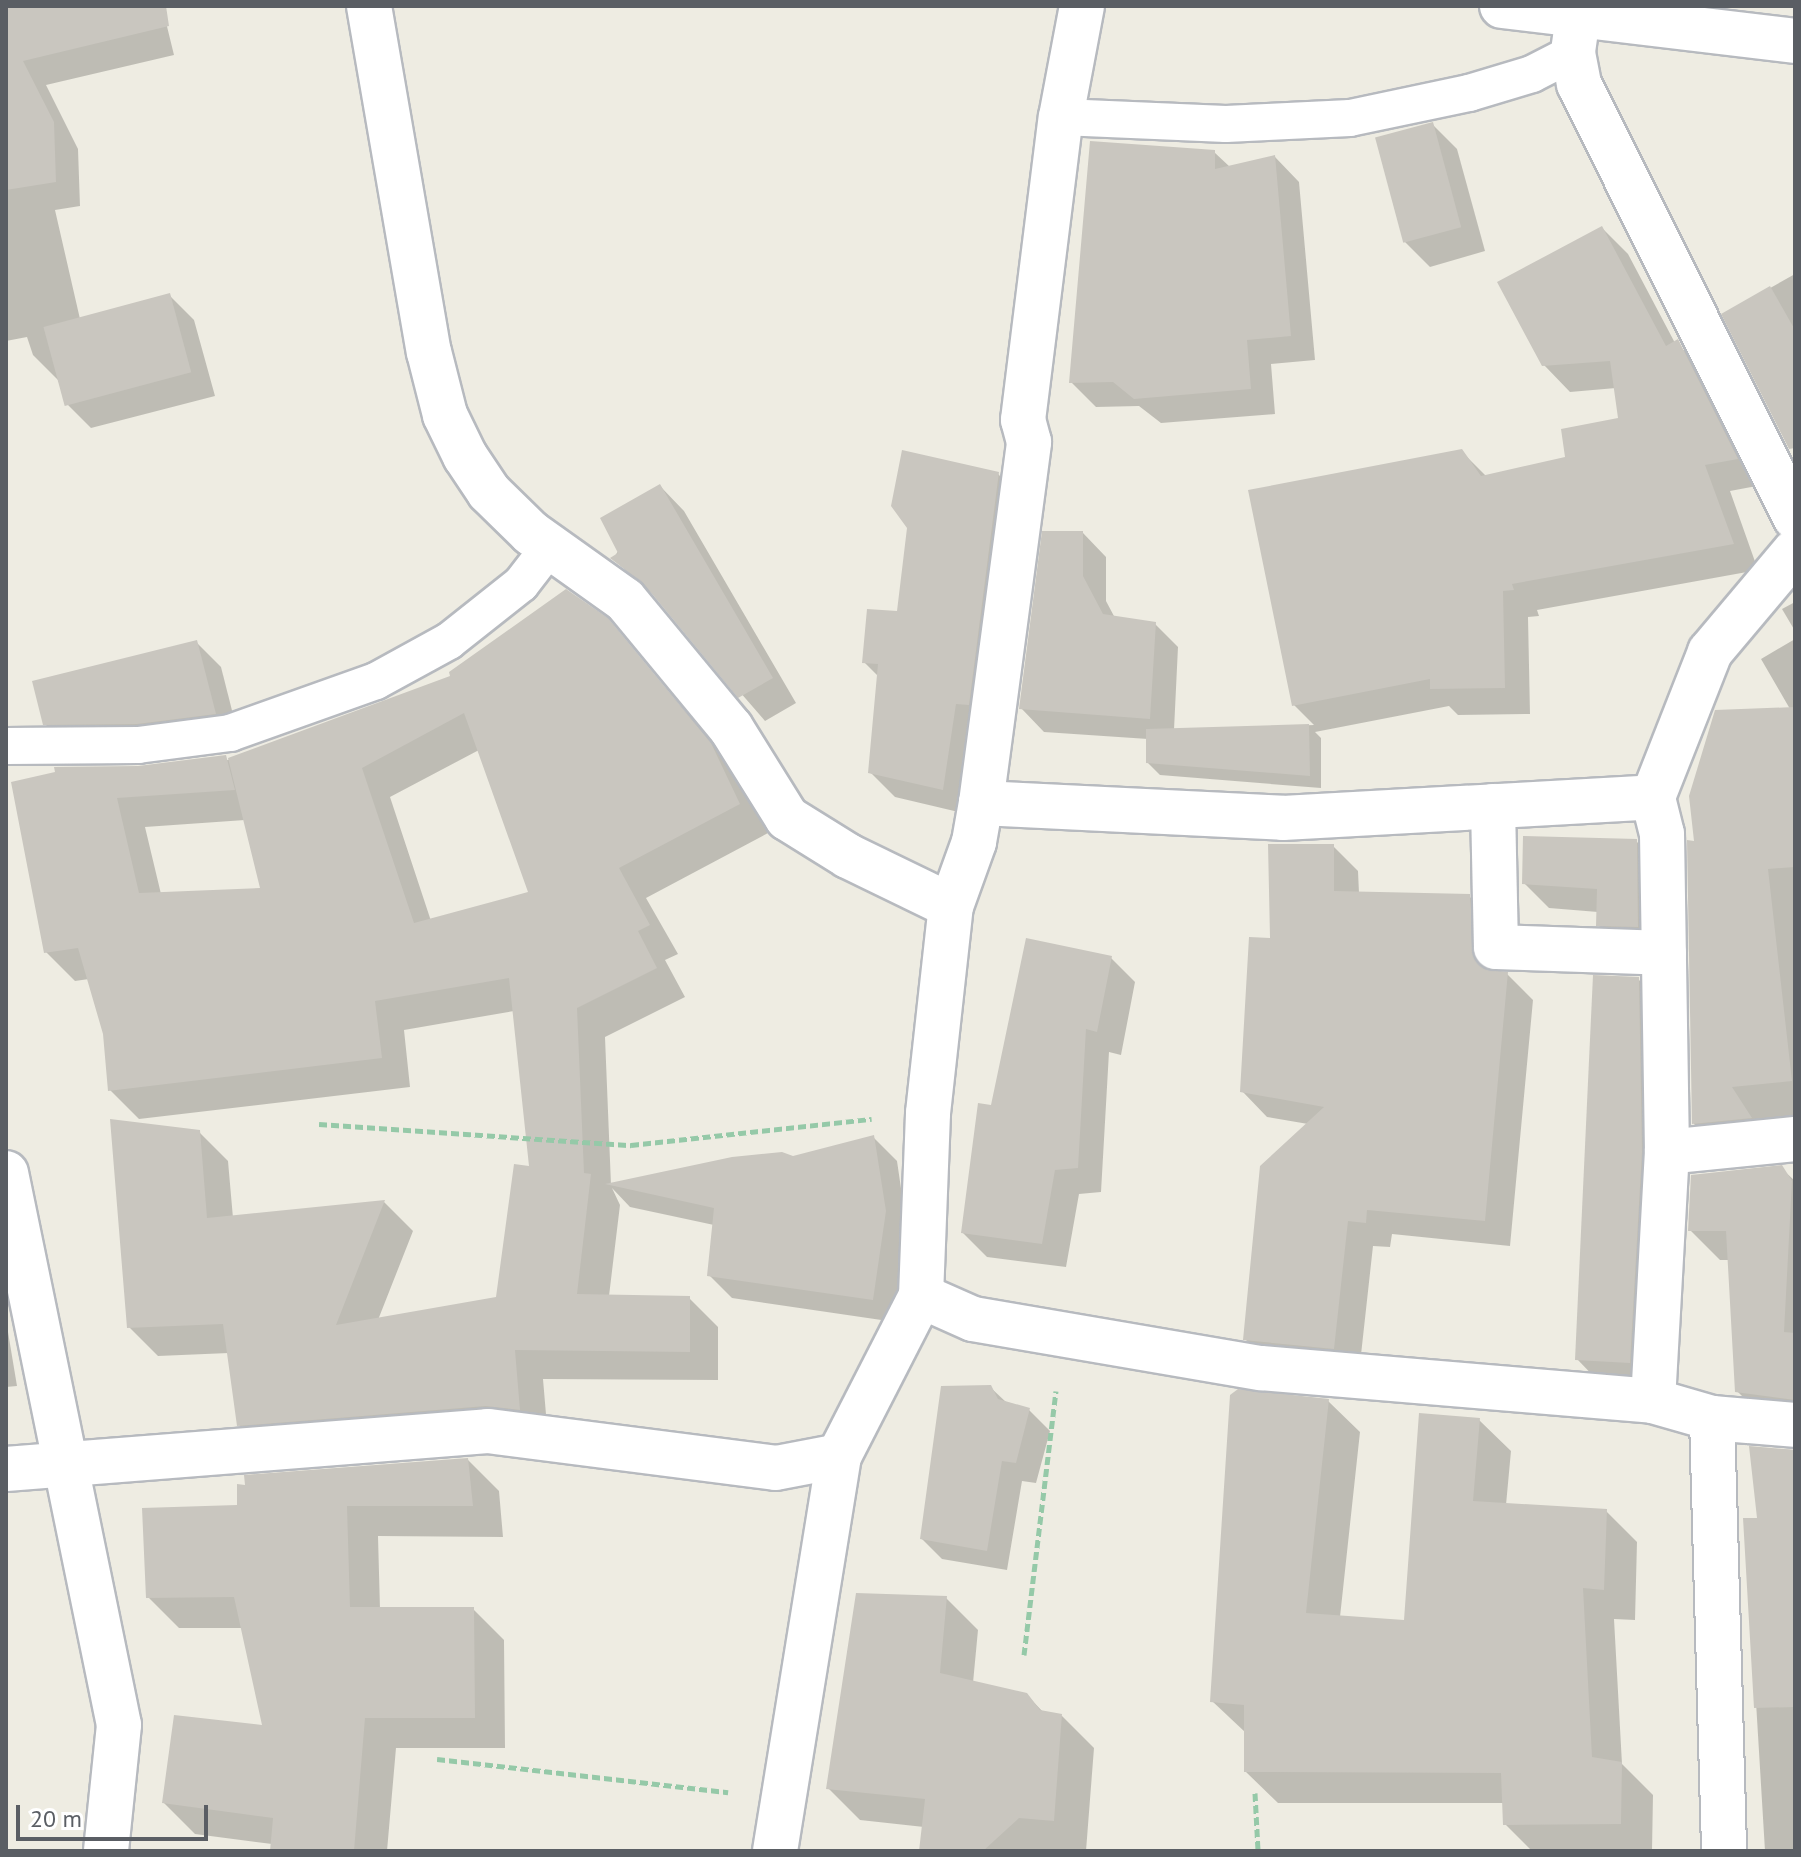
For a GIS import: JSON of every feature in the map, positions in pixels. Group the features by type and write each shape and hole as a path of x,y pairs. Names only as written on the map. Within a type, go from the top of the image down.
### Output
{"street":[{"path":"369,6 429,352 445,415 489,492 551,545 625,600 731,728 787,818 848,856 951,906"},
{"path":"775,1851 781,1798 839,1456 921,1296 928,1113 951,906 974,842 981,803 1029,442 1023,420 1061,117 1082,6"},
{"path":"1502,6 1575,34 1795,41"},
{"path":"1575,34 1579,84 1795,517"},
{"path":"1653,1401 1667,1152 1662,834 1653,797 1710,652 1795,551"},
{"path":"981,803 1283,818 1653,797"},
{"path":"1493,806 1496,947 1664,953"},
{"path":"1667,1152 1795,1139"},
{"path":"6,1173 119,1725 106,1851"},
{"path":"921,1296 973,1319 1261,1368 1653,1401 1712,1418 1795,1425"},
{"path":"1712,1418 1724,1851"},
{"path":"6,1469 488,1431 776,1468 839,1456"}],"lane":[{"path":"1061,117 1226,124 1350,118 1469,93 1532,74 1575,34"},
{"path":"6,746 138,745 230,733 376,681 449,641 521,584 551,545"}],"path":[{"path":"319,1124 631,1145 928,1113"},
{"path":"1024,1655 1063,1334"},
{"path":"437,1759 781,1798"},
{"path":"1255,1793 1258,1851"}],"building":[{"path":"6,6 166,6 169,26 23,61 54,122 56,182 6,190"},
{"path":"1433,122 1461,227 1403,243 1375,138"},
{"path":"1090,141 1215,150 1215,169 1275,155 1291,336 1247,340 1251,389 1134,399 1113,382 1069,383"},
{"path":"1602,226 1666,346 1678,339 1738,459 1705,465 1734,544 1512,584 1514,590 1503,591 1505,688 1430,689 1430,679 1292,706 1248,490 1462,449 1481,476 1565,457 1561,429 1618,418 1610,361 1542,366 1497,282"},
{"path":"1770,286 1795,330 1795,448 1789,449 1721,314"},
{"path":"170,293 191,372 65,406 43,327"},
{"path":"902,450 999,472 969,705 956,704 943,790 868,773 878,664 862,663 867,609 897,611 907,528 891,506"},
{"path":"660,484 773,678 738,698 644,584 610,558 618,553 600,518"},
{"path":"1042,531 1083,531 1083,576 1103,614 1156,622 1150,719 1019,709"},
{"path":"566,589 608,618 711,743 740,804 619,868 650,925 638,931 657,968 577,1008 584,1173 591,1174 577,1294 690,1296 690,1352 515,1350 520,1410 486,1406 237,1426 223,1324 127,1328 110,1119 200,1130 207,1218 385,1200 336,1325 496,1297 514,1164 529,1166 509,978 375,1001 382,1058 108,1091 103,1034 78,948 44,953 11,782 55,772 54,767 138,766 226,755 235,790 117,798 139,893 260,888 228,758 450,676 449,672","holes":["464,713 528,892 414,923 362,768"]},
{"path":"197,640 216,714 137,724 43,725 32,681"},
{"path":"1795,707 1795,867 1768,869 1792,1081 1732,1087 1752,1118 1692,1124 1687,840 1694,841 1689,796 1715,710"},
{"path":"1309,724 1310,776 1146,763 1146,729"},
{"path":"1523,836 1637,839 1638,927 1596,926 1597,889 1522,884"},
{"path":"1268,844 1334,844 1334,891 1470,894 1474,959 1484,969 1508,972 1485,1221 1367,1210 1366,1223 1348,1221 1334,1349 1243,1340 1260,1166 1324,1107 1240,1092 1249,937 1270,938"},
{"path":"1026,938 1112,956 1097,1032 1086,1029 1078,1168 1055,1170 1042,1244 961,1233 978,1103 991,1105"},
{"path":"1593,975 1639,977 1642,1152 1630,1363 1575,1360"},
{"path":"874,1135 886,1211 873,1300 707,1276 714,1208 605,1184 732,1157 782,1152 793,1156"},
{"path":"1782,1165 1792,1181 1784,1332 1795,1333 1795,1400 1735,1392 1726,1231 1688,1231 1691,1175"},
{"path":"991,1385 998,1399 1030,1408 1016,1463 1002,1461 987,1551 920,1539 941,1386"},
{"path":"1238,1389 1329,1399 1306,1613 1404,1620 1419,1413 1480,1418 1473,1501 1607,1509 1604,1590 1583,1588 1592,1757 1622,1762 1621,1824 1503,1825 1501,1773 1244,1772 1244,1705 1210,1702 1230,1395"},
{"path":"1749,1446 1795,1450 1795,1707 1754,1708 1743,1518 1757,1518"},
{"path":"468,1458 473,1506 347,1506 350,1607 474,1607 475,1718 365,1718 354,1851 270,1851 273,1818 162,1803 174,1715 262,1725 234,1597 146,1598 142,1508 237,1505 237,1484 245,1485 244,1475"},
{"path":"856,1593 947,1596 940,1673 1027,1693 1040,1710 1062,1714 1054,1821 1019,1818 983,1851 919,1851 925,1799 826,1789"}]}
